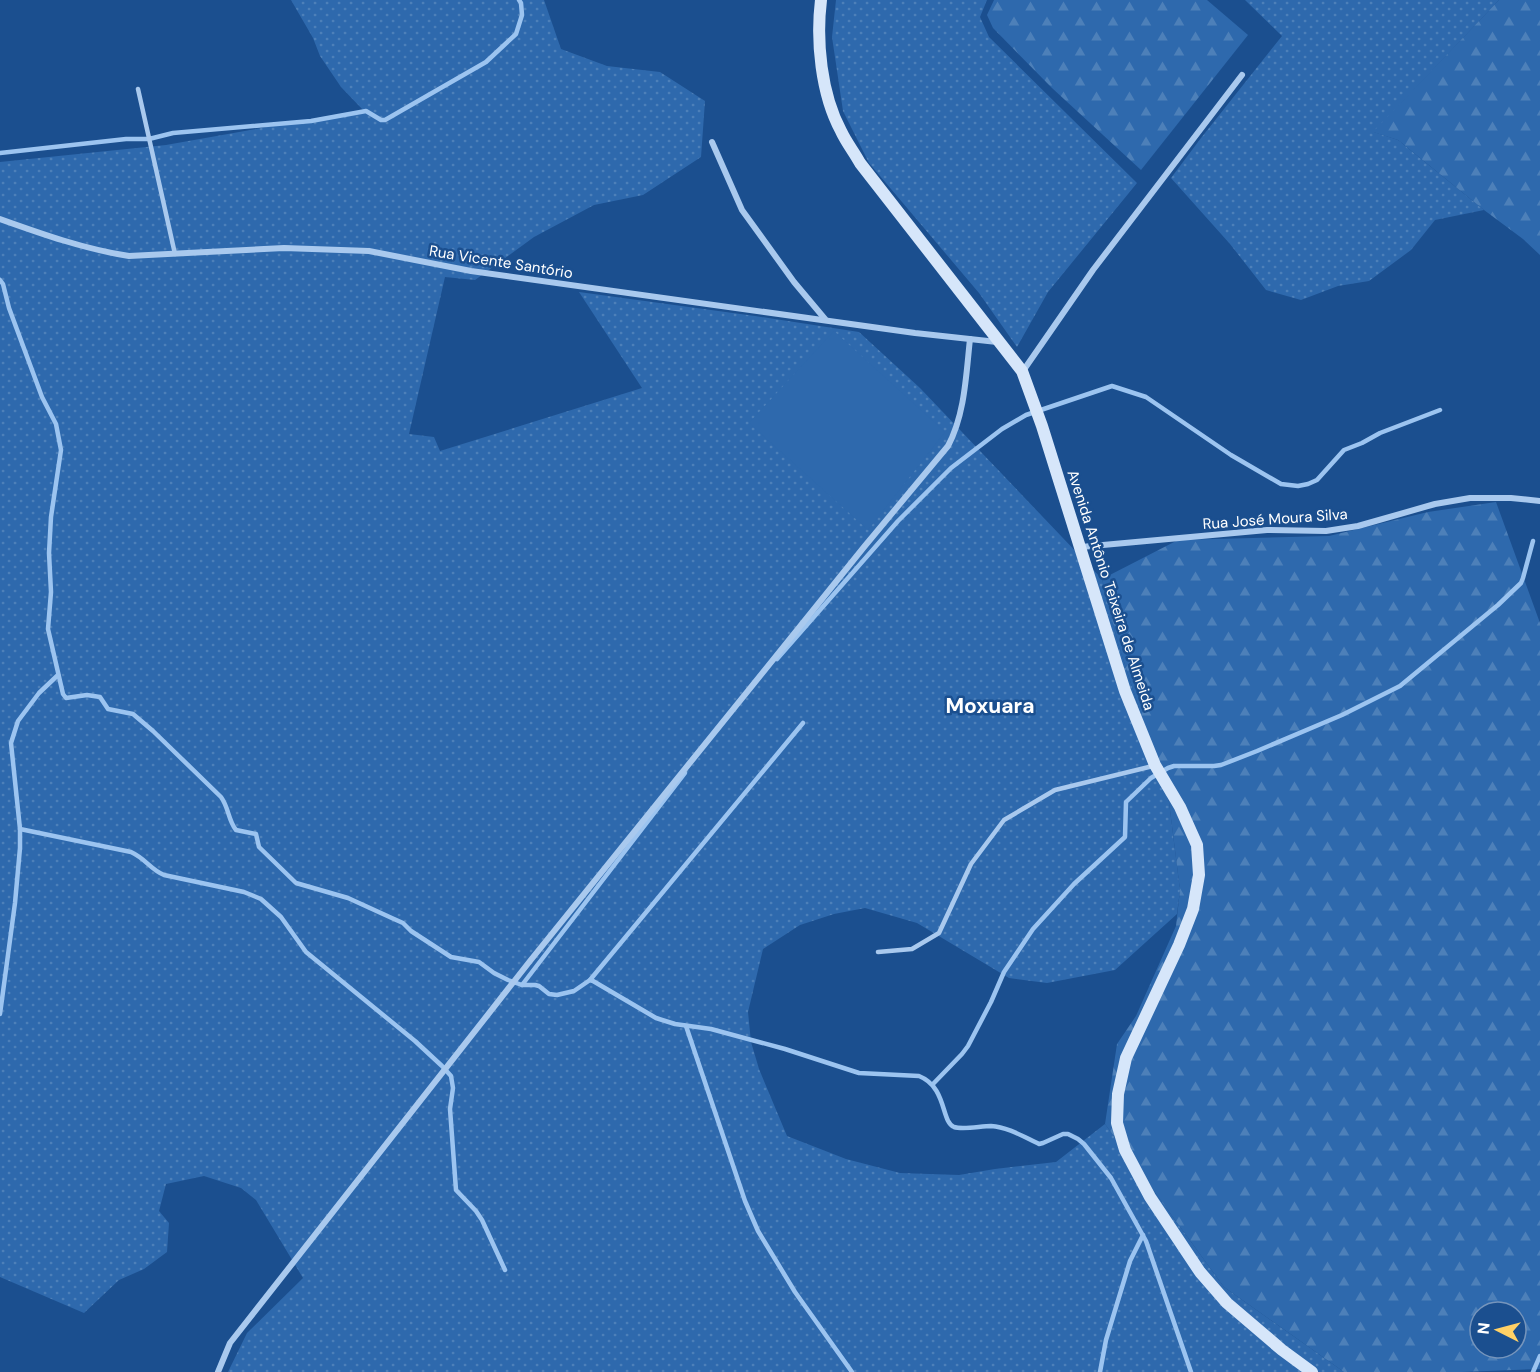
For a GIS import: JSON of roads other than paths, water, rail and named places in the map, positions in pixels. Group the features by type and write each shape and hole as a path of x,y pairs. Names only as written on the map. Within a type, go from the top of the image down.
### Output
{"street":[{"name":"Avenida Antônio Teixeira de Almeida","path":"821,0 820,46 825,91 840,130 860,163 1022,372 1042,426 1125,691 1155,765 1180,807 1197,845 1199,875 1193,909 1179,945 1126,1058 1118,1094 1117,1122 1125,1150 1150,1197 1200,1272 1227,1303 1282,1350 1312,1372"},
{"path":"1022,372 1093,270 1242,75"},
{"path":"712,142 742,210 825,320"},
{"name":"Rua Vicente Santório","path":"0,219 56,240 129,256 284,248 369,251 471,271 1001,343"},
{"path":"218,1372 230,1343 530,961 948,446 956,432 960,416 970,339"},
{"name":"Rua José Moura Silva","path":"1080,547 1267,530 1326,531 1358,526 1435,504 1470,498 1540,501"}],"lane":[{"path":"138,89 175,254"},
{"path":"878,952 912,949 939,933 971,864 1004,820 1055,790 1155,765"}],"waterway":[{"path":"0,153 126,139 149,139 173,133 311,121 366,111 385,120 486,62 516,34 522,15 519,0"},
{"path":"0,280 42,397 56,424 61,450 51,517 49,553 51,592 48,629 63,694 66,698 87,695 100,697 108,709 133,714 221,797 236,830 256,834 259,847 296,883 348,898 403,923 411,931 451,957 479,962 508,980 522,985 539,986 549,994 557,995 574,991 590,980 803,723"},
{"path":"777,659 898,521 951,468 1002,429 1026,415 1112,386 1146,397 1231,455 1281,484 1298,486 1317,480 1344,450 1380,433 1440,410"},
{"path":"933,1084 968,1046 1004,972 1033,929 1074,884 1125,837 1126,802 1151,778 1174,766 1221,765 1342,715 1400,686 1498,605 1521,583 1533,541"},
{"path":"0,1014 20,848 11,743 18,721 39,693 58,675"},
{"path":"522,985 685,773"},
{"path":"20,829 131,852 164,875 244,892 261,899 281,917 306,952 415,1041 451,1076 453,1088 450,1109 456,1190 482,1220 505,1270"},
{"path":"590,980 656,1018 675,1024 711,1029 785,1049 859,1073 919,1076 934,1088 950,1124 954,1127 1004,1128 1039,1144 1063,1134 1078,1139 1111,1178 1146,1241 1191,1372"},
{"path":"686,1026 745,1201 758,1231 795,1292 852,1372"},
{"path":"1100,1372 1106,1340 1130,1261 1143,1235"},
{"path":"1533,1372 1540,1356"}],"district":[{"name":"Moxuara","path":"990,706"}]}
